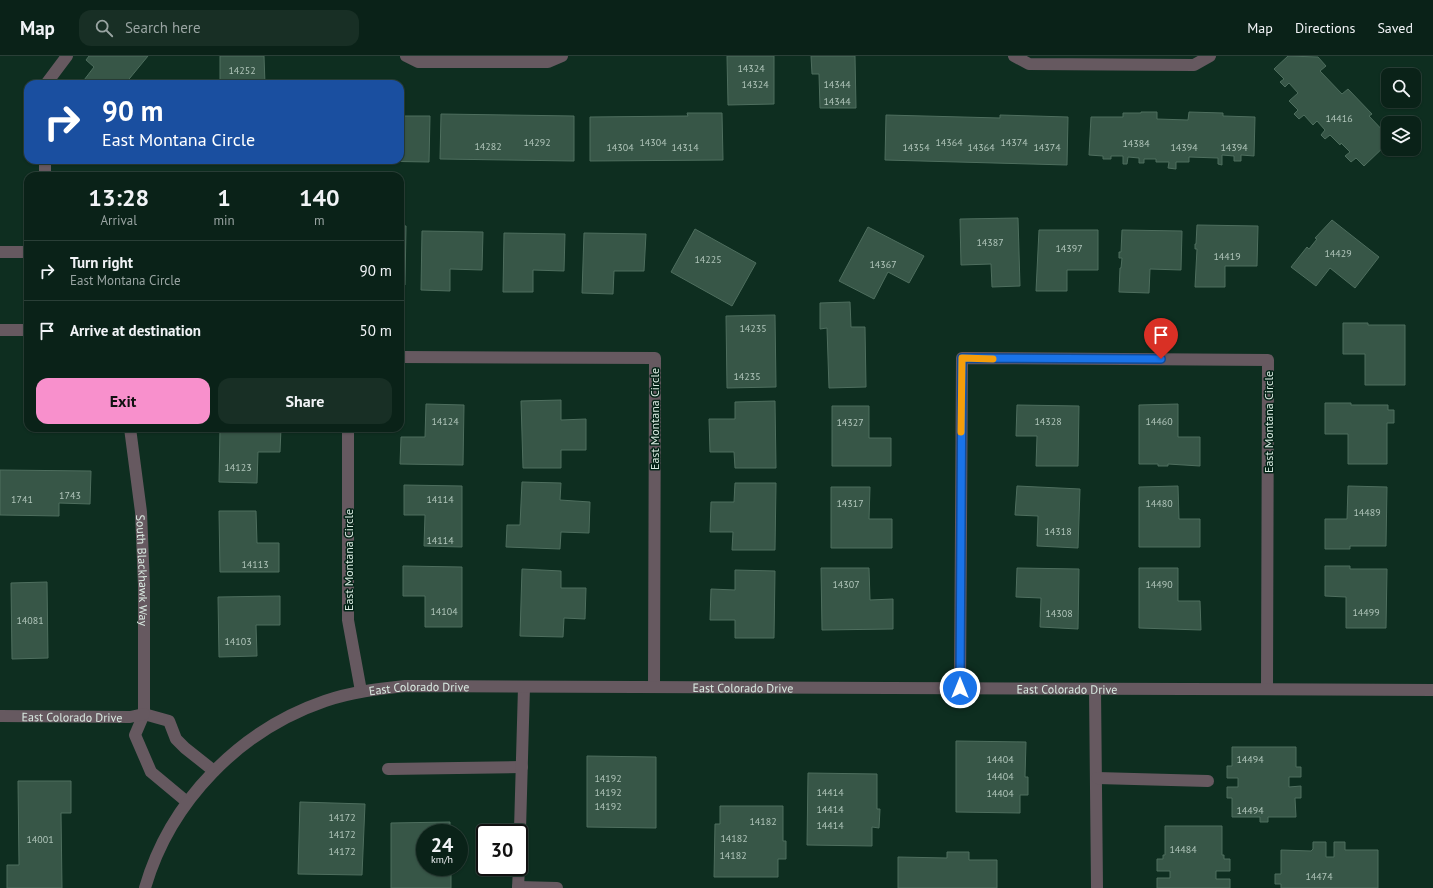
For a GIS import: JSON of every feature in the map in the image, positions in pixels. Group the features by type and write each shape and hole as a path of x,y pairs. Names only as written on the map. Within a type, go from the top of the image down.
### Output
{"street":[{"path":"49,80 67,56"},
{"path":"406,56 418,62 548,62 562,56"},
{"path":"1014,56 1029,64 1194,65 1210,56"},
{"path":"0,252 24,252"},
{"path":"0,330 24,330"},
{"name":"East Montana Circle","path":"404,357 655,358 654,687"},
{"name":"East Montana Circle","path":"960,688 962,358 969,358 1268,360 1267,689"},
{"name":"South Blackhawk Way","path":"131,432 141,512 144,578 144,714 135,735 151,772 187,802"},
{"name":"East Montana Circle","path":"348,432 348,620 361,691"},
{"name":"East Colorado Drive","path":"145,888 150,870 162,843 187,802 214,771 247,742 284,718 325,701 361,691 406,686 1433,690"},
{"path":"520,824 524,687"},
{"path":"1095,689 1097,888"},
{"path":"144,714 169,721 176,739 214,771"},
{"name":"East Colorado Drive","path":"0,716 130,717 144,714"},
{"path":"388,769 522,767"},
{"path":"1097,778 1208,781"},
{"path":"519,876 518,887 557,888"}],"building":[{"path":"89,56 148,56 128,80 84,80 94,67 86,60"},
{"path":"220,56 264,56 265,80 220,80"},
{"path":"727,56 774,56 774,104 728,105"},
{"path":"811,56 855,56 856,108 820,108 819,74 812,74"},
{"path":"1288,56 1318,57 1326,66 1320,71 1342,94 1348,89 1372,114 1369,116 1381,129 1381,150 1364,166 1356,158 1351,162 1345,156 1350,152 1341,143 1340,145 1330,135 1325,139 1321,135 1325,130 1317,121 1313,125 1304,115 1299,119 1294,114 1298,110 1289,101 1298,93 1289,83 1285,87 1280,82 1284,79 1274,69"},
{"path":"1157,112 1157,119 1188,120 1189,112 1223,113 1223,116 1255,117 1254,156 1241,155 1241,161 1234,161 1234,156 1222,155 1222,165 1218,164 1218,158 1189,157 1189,162 1176,162 1176,169 1168,168 1169,162 1156,162 1156,159 1144,159 1144,163 1139,163 1139,158 1128,157 1127,164 1123,164 1123,156 1111,156 1111,159 1103,159 1103,156 1089,155 1091,117 1123,117 1123,113"},
{"path":"687,113 722,113 723,160 590,161 590,117 688,116"},
{"path":"441,114 574,116 574,161 440,159"},
{"path":"886,115 1000,118 1000,115 1068,117 1067,165 885,160"},
{"path":"404,116 430,116 429,162 404,162"},
{"path":"1018,218 1020,286 992,287 991,264 961,265 960,219"},
{"path":"1332,220 1379,257 1355,288 1330,268 1316,286 1291,267 1307,247 1309,249 1317,239 1315,238"},
{"path":"1197,225 1258,226 1257,266 1225,266 1225,287 1195,287 1197,249 1195,249 1195,244"},
{"path":"404,226 406,226 404,285"},
{"path":"868,227 924,256 909,283 888,272 874,299 839,281"},
{"path":"695,229 756,263 732,306 671,272"},
{"path":"1039,230 1098,230 1098,270 1067,270 1067,291 1036,291"},
{"path":"1122,230 1182,231 1181,270 1150,269 1149,293 1119,292 1122,258 1119,258 1119,252 1121,252"},
{"path":"422,231 483,232 482,270 450,269 450,291 421,290"},
{"path":"504,233 565,234 564,271 533,270 533,292 503,292"},
{"path":"584,233 646,234 644,271 614,271 613,294 582,293"},
{"path":"850,302 851,327 865,327 866,387 829,388 827,328 820,329 820,303"},
{"path":"775,315 776,387 727,388 726,316"},
{"path":"1343,323 1405,325 1405,385 1365,385 1365,354 1343,354"},
{"path":"561,400 561,420 586,419 586,450 561,450 561,468 523,468 521,401"},
{"path":"775,401 776,468 735,468 734,452 710,452 709,419 735,419 735,402"},
{"path":"1325,403 1388,405 1388,410 1394,410 1394,423 1387,423 1387,464 1348,464 1348,434 1325,434"},
{"path":"426,404 464,405 463,465 400,464 401,437 425,437"},
{"path":"1178,404 1178,437 1200,437 1200,466 1168,464 1168,466 1158,466 1158,464 1139,464 1139,405"},
{"path":"1017,405 1079,406 1078,466 1036,466 1037,436 1016,436"},
{"path":"832,406 869,406 869,438 891,438 891,466 832,466"},
{"path":"220,432 281,432 280,452 258,452 257,483 219,482"},
{"path":"0,470 91,471 90,504 59,503 59,516 0,515"},
{"path":"522,482 561,483 560,500 590,502 589,533 561,532 560,549 506,547 507,525 520,525"},
{"path":"735,483 776,483 775,550 732,550 733,532 710,532 711,502 734,502"},
{"path":"404,485 462,486 462,547 424,546 425,515 404,515"},
{"path":"1017,486 1080,489 1078,548 1037,546 1038,516 1015,515"},
{"path":"1178,486 1179,519 1200,519 1200,547 1139,547 1139,487"},
{"path":"1348,486 1387,487 1386,546 1350,546 1350,549 1325,549 1325,519 1347,519"},
{"path":"831,487 870,487 869,519 892,519 892,548 831,548"},
{"path":"219,511 256,511 257,543 279,543 279,572 220,572"},
{"path":"403,566 462,567 462,627 425,627 425,596 403,596"},
{"path":"1325,566 1350,566 1350,569 1387,569 1386,628 1346,628 1346,597 1325,596"},
{"path":"821,568 869,568 870,600 893,599 893,629 822,630"},
{"path":"1017,568 1079,569 1078,629 1040,627 1041,598 1016,597"},
{"path":"1139,568 1178,568 1178,601 1200,601 1201,630 1139,628"},
{"path":"522,569 561,571 561,588 586,588 585,619 564,618 563,637 520,636"},
{"path":"735,570 775,571 774,638 735,638 735,620 710,620 711,589 735,590"},
{"path":"47,582 48,658 12,659 11,583"},
{"path":"280,596 280,625 256,625 257,656 219,657 218,597"},
{"path":"956,741 1026,742 1025,777 1028,777 1028,795 1020,795 1020,813 956,812"},
{"path":"1232,747 1296,747 1296,767 1301,767 1301,777 1289,777 1289,787 1301,786 1301,798 1295,798 1296,817 1268,817 1268,822 1260,822 1260,817 1232,817 1232,798 1227,798 1227,787 1238,787 1238,778 1227,778 1227,766 1232,766"},
{"path":"587,756 656,757 656,828 587,827"},
{"path":"808,773 877,774 877,809 880,809 879,828 872,827 872,846 807,845"},
{"path":"18,781 71,781 71,813 61,813 62,888 7,888 7,865 19,865"},
{"path":"300,802 365,804 362,875 298,874"},
{"path":"720,806 783,806 783,841 786,841 786,859 778,859 778,877 714,877 715,824 720,824"},
{"path":"450,822 450,824 416,824 416,876 451,876 451,888 391,888 391,823"},
{"path":"1165,826 1222,826 1222,855 1224,855 1224,859 1230,859 1230,871 1216,871 1216,879 1230,879 1230,888 1157,888 1157,878 1170,878 1170,871 1157,871 1157,859 1163,859 1163,855 1165,855"},
{"path":"1313,842 1326,842 1326,857 1334,857 1334,842 1345,842 1345,850 1378,850 1378,888 1281,888 1281,884 1275,884 1275,874 1281,874 1281,850 1311,851 1313,849"},
{"path":"947,852 969,852 969,860 997,860 997,888 898,888 898,857 947,858"}],"slow traffic":[{"path":"961,432 962,358 993,359"}],"route":[{"path":"960,688 962,358 1161,359"}]}
